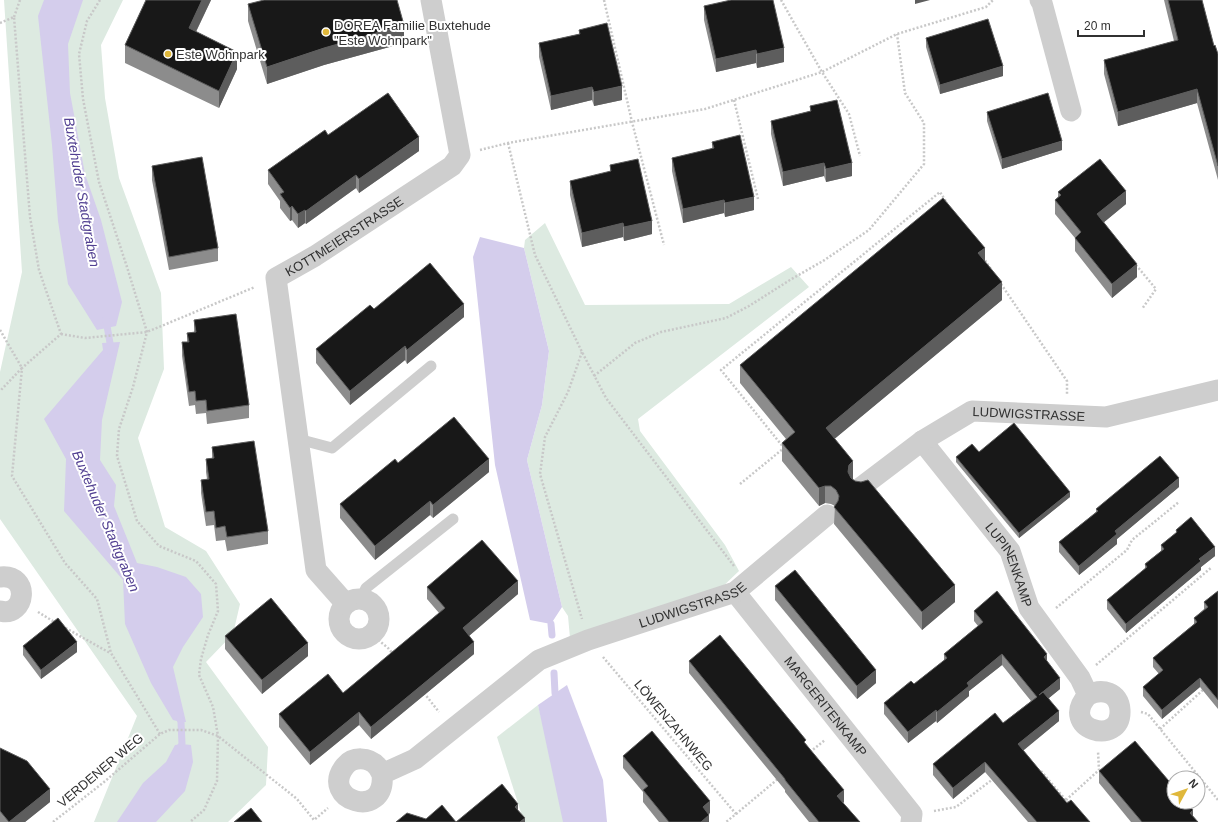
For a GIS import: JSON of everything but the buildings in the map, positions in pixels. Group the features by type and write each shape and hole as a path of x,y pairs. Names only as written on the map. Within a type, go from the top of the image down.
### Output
{"street":[{"path":"431,0 460,155"},
{"path":"1040,0 1071,111"},
{"name":"KOTTMEIERSTRASSE","path":"372,634 377,629 379,621 378,613 374,606 368,601 353,601 316,570 276,278 315,256 452,166 460,155"},
{"name":"LUDWIGSTRASSE","path":"860,488 922,441 972,411 1106,417 1218,390"},
{"name":"LUPINENKAMP","path":"922,441 1010,551 1029,608 1084,687"},
{"name":"LUDWIGSTRASSE","path":"382,774 415,759 539,660 588,640 741,587 827,515"},
{"path":"0,577 6,576 12,578 18,583 22,596 16,608 10,611 0,611"},
{"name":"MARGERITENKAMP","path":"741,587 911,818"},
{"path":"353,601 341,610 339,617 340,625 344,632 349,637 357,639 365,638 372,634"},
{"path":"1084,687 1095,692 1103,691 1110,694 1116,699 1120,707 1118,722 1112,728 1097,732 1090,729 1084,724 1080,716 1084,687"},
{"path":"363,758 371,761 378,766 382,774 383,782 380,791 375,798 368,802 359,803 350,800 344,795 340,787 339,779 341,770 346,763 354,759 363,758"}],"lane":[{"path":"298,439 332,448 431,366"},
{"path":"353,601 366,588 453,519"}],"path":[{"path":"20,0 14,17 30,216 39,270 61,334"},
{"path":"100,0 87,21 79,54 83,99 99,182 147,332 133,387 119,429 117,456 137,521 159,546 196,561 216,584 218,611 208,635 201,660 199,675 213,707 218,736 217,782 204,810 190,822"},
{"path":"604,0 632,122 664,245"},
{"path":"781,0 822,72 849,114 860,156"},
{"path":"460,155 508,144 705,109 822,72 897,34 986,7 993,0"},
{"path":"0,23 14,17"},
{"path":"594,376 635,343 661,332 726,318 749,306 823,261 869,230 924,164 924,123 905,93 897,34"},
{"path":"734,100 758,199"},
{"path":"508,144 535,255 594,376 606,398 741,587"},
{"path":"740,484 784,448 721,370 940,192 948,204"},
{"path":"982,256 995,275"},
{"path":"1133,260 1156,289 1142,309"},
{"path":"61,334 85,338 147,332 276,278"},
{"path":"999,281 1067,382 1066,415"},
{"path":"0,330 22,368 12,476 65,563 97,599 111,653 160,734"},
{"path":"0,391 22,368 61,334"},
{"path":"582,352 568,392 545,437 540,474 588,640"},
{"path":"1039,622 1128,550 1132,540 1179,502"},
{"path":"1084,687 1212,567"},
{"path":"20,602 111,653"},
{"path":"372,634 393,654"},
{"name":"LÖWENZAHNWEG","path":"588,640 736,814"},
{"path":"1160,729 1206,687"},
{"path":"423,692 453,729"},
{"path":"1120,707 1148,714 1218,800"},
{"path":"806,756 842,726"},
{"name":"VERDENER WEG","path":"53,822 104,782 160,734 169,730 201,730 218,736"},
{"path":"1066,800 1098,770 1097,732"},
{"path":"218,736 297,799 314,821 344,795"},
{"path":"1036,766 1070,806"},
{"path":"726,822 783,775"},
{"path":"911,818 956,807 994,778"}],"shaded area":[{"path":"4,0 123,0 101,45 105,98 119,178 161,293 164,369 138,438 165,527 206,551 240,604 233,634 206,662 268,747 266,785 228,822 94,822 137,716 0,519 0,372 22,272"},
{"path":"545,223 585,305 729,304 791,267 809,287 638,419 640,431 725,545 739,571 717,592 570,638 568,616 562,607 527,460 542,405 549,351 524,248 525,240"},
{"path":"538,705 558,783 565,822 524,822 497,737"}],"water":[{"path":"44,0 83,0 68,44 70,93 85,174 101,220 122,302 116,326 97,330 68,284 58,221 52,145 38,16"},
{"path":"480,237 524,248 549,351 542,405 527,460 562,607 551,624 530,620 495,465 473,257"},
{"path":"120,342 102,420 100,460 116,485 114,506 137,563 157,567 186,577 201,594 203,617 183,647 173,667 186,722 173,720 151,683 125,624 123,580 64,511 66,459 44,419 103,350 102,343"},
{"path":"567,685 603,780 607,822 563,822 538,705"},
{"path":"175,745 191,745 193,762 185,791 156,822 117,822 143,783 166,762"}],"waterway":[{"name":"Buxtehuder Stadtgraben","path":"106,320 110,351"},
{"path":"551,624 552,635"},
{"path":"554,673 555,693"},
{"name":"Buxtehuder Stadtgraben","path":"177,752 182,744 181,722 178,714"}],"place":[{"name":"DOREA Familie Buxtehude \"Este Wohnpark\"","path":"326,32"},
{"name":"Este Wohnpark","path":"168,54"}]}
